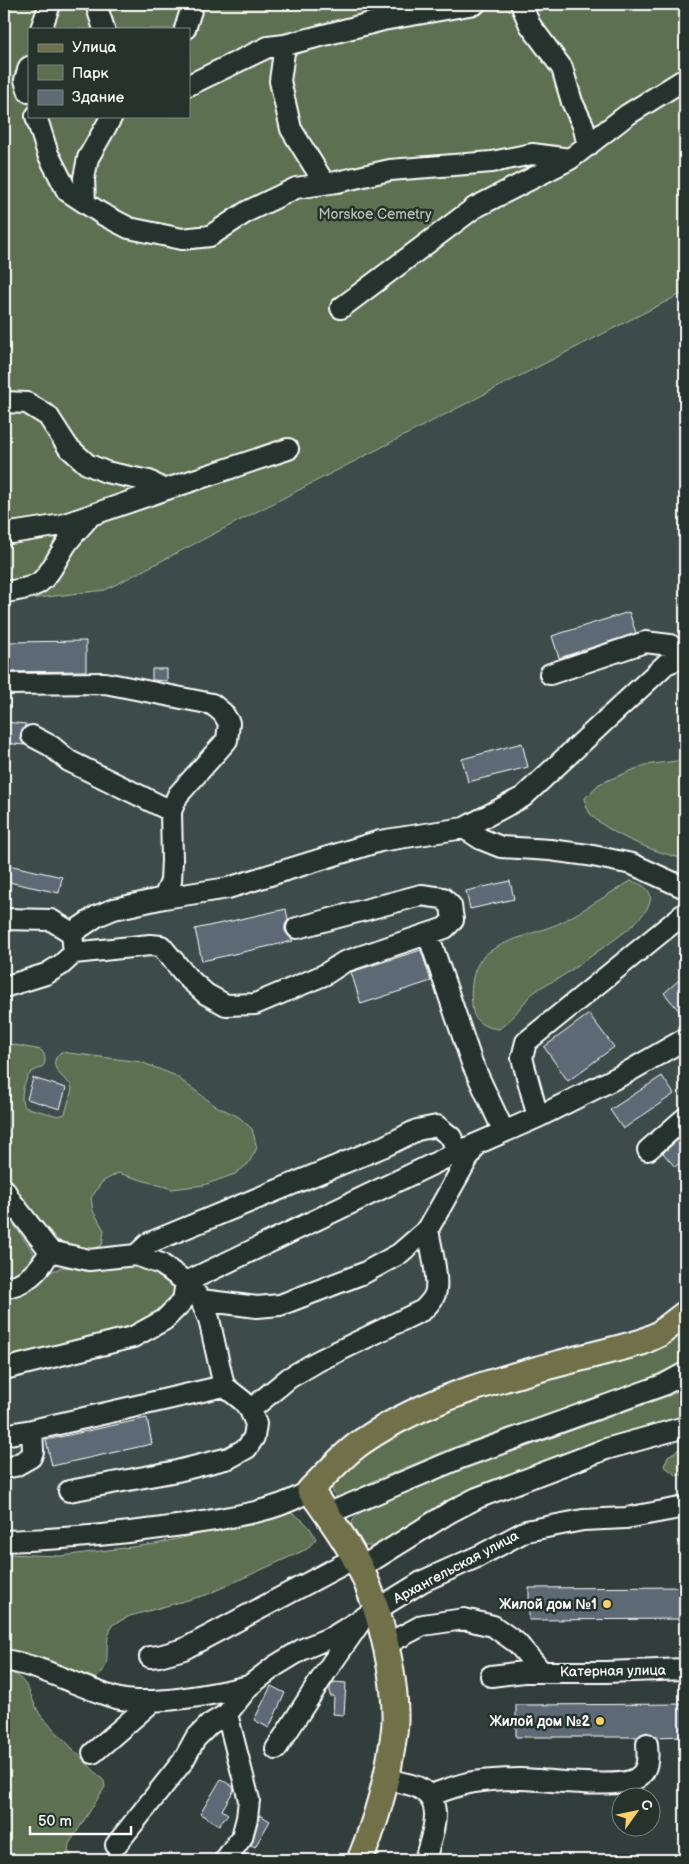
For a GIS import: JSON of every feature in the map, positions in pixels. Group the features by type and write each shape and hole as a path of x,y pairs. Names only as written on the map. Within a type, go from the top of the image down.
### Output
{"main road":[{"path":"360,1860 370,1835 387,1779 396,1722 391,1674 385,1645 369,1615 358,1563 310,1490 363,1441 408,1415 452,1396 498,1381 642,1342 659,1334 685,1314"}],"street":[{"path":"41,28 50,4"},
{"path":"96,4 104,28"},
{"path":"184,28 193,4"},
{"path":"190,85 268,46 285,45 383,20 475,4"},
{"path":"521,4 530,25 562,68 572,102 583,125 588,146"},
{"path":"285,45 280,81 292,129 325,184"},
{"path":"28,70 25,80 28,89"},
{"path":"341,308 474,208 570,159 627,115 685,80"},
{"path":"37,118 48,154 67,191 102,214 129,228 182,239 210,236 248,211 296,188 325,184 390,170 492,162 532,154 570,159"},
{"path":"85,203 84,178 88,158 111,118"},
{"path":"4,402 27,402 48,416 68,447 87,464 106,472 150,481 164,490"},
{"path":"4,534 62,525 288,449"},
{"path":"4,592 25,589 36,585 44,579 52,571 66,544 92,515"},
{"path":"72,933 97,916 114,909 164,898 228,888 380,841 464,828 523,796 666,664 682,657 670,645 645,642 550,674"},
{"path":"4,684 105,682 212,704 223,713 229,723 227,740 178,795 170,811 171,881 164,898"},
{"path":"32,736 51,746 69,761 170,811"},
{"path":"464,828 481,839 502,848 550,850 632,864 685,888"},
{"path":"4,988 46,974 61,965 74,953 150,944 161,946 188,978 206,994 226,1005 256,1004 324,975 344,962 445,928 453,920 450,906 443,898 420,894 297,928"},
{"path":"538,1117 522,1058 526,1042 685,913"},
{"path":"4,919 51,920 72,933"},
{"path":"72,933 74,953"},
{"path":"428,934 472,1063 504,1132"},
{"path":"186,1282 458,1152 538,1117 626,1073 685,1039"},
{"path":"648,1150 685,1118"},
{"path":"136,1255 149,1244 385,1146 417,1130 436,1126 450,1137 458,1152"},
{"path":"201,1300 257,1307 280,1305 364,1273 399,1254 428,1229 476,1144"},
{"path":"4,1189 50,1252 89,1260 136,1255 161,1264 186,1282 201,1300 209,1319 224,1386 243,1401 250,1410 256,1424 254,1437 247,1448 229,1458 177,1471 69,1491"},
{"path":"250,1410 289,1378 318,1361 423,1310 429,1304 435,1294 437,1282 428,1229"},
{"path":"4,1287 14,1287 29,1277 44,1264 50,1252"},
{"path":"4,1370 133,1337 164,1320 183,1301 186,1282"},
{"path":"327,1514 460,1458 663,1385 685,1374"},
{"path":"4,1435 224,1386"},
{"path":"150,1657 184,1649 358,1563 477,1498 606,1449 685,1427"},
{"path":"4,1468 15,1466 31,1457 32,1430"},
{"path":"4,1541 52,1540 159,1529 264,1511 296,1499 310,1490"},
{"name":"Архангельская улица","path":"249,1686 303,1649 334,1636 423,1581 479,1556 526,1531 583,1520 626,1518 685,1507"},
{"path":"276,1750 326,1670 369,1615"},
{"name":"Катерная улица","path":"385,1645 423,1625 464,1619 493,1626 517,1643 541,1671 606,1672 685,1669"},
{"path":"4,1660 35,1666 78,1685 118,1699 136,1702 220,1693 249,1686"},
{"path":"490,1676 541,1671"},
{"path":"116,1845 183,1761 195,1739 210,1724 227,1714 249,1686"},
{"path":"93,1753 154,1701"},
{"path":"225,1860 242,1837 249,1800 227,1714"},
{"path":"430,1795 472,1782 519,1779 613,1784 629,1782 642,1775 648,1760 647,1744"},
{"path":"387,1779 415,1786 430,1795 435,1805 436,1816 425,1860"}],"shaded area":[{"path":"685,292 685,1297 652,1322 492,1368 446,1385 401,1406 296,1491 261,1507 51,1531 4,1528 4,602 105,590"}],"green space":[{"name":"Morskoe Cemetry","path":"4,4 685,4 685,292 105,590 4,602"},
{"path":"685,760 685,859 662,853 623,837 601,823 589,812 585,798 599,784 645,765"},
{"path":"631,881 646,888 651,897 648,907 628,929 566,974 538,989 510,1020 499,1029 488,1027 477,1020 474,1016 471,998 472,985 477,965 485,955 501,945 562,922"},
{"path":"4,1043 41,1050 44,1054 45,1062 43,1066 29,1075 25,1084 22,1094 24,1107 58,1116 65,1114 72,1089 71,1085 59,1074 55,1066 55,1061 61,1052 141,1062 174,1075 216,1106 239,1117 252,1129 257,1148 248,1164 235,1174 204,1185 172,1189 118,1173 102,1182 91,1198 93,1211 104,1230 102,1245 92,1250 59,1241 20,1198 4,1172"},
{"path":"4,1211 34,1253 23,1270 9,1276 4,1276"},
{"path":"131,1265 148,1269 173,1283 174,1292 159,1310 129,1329 4,1361 4,1296 28,1289 51,1272 62,1267 88,1269"},
{"path":"685,1327 685,1361 641,1382 457,1446 373,1481 343,1497 335,1497 331,1487 336,1475 365,1451 414,1423"},
{"path":"685,1387 685,1419 452,1505 375,1546 362,1546 353,1532 353,1520 362,1511 462,1470 671,1395"},
{"path":"681,1448 685,1448 685,1475 676,1475 664,1466 668,1456"},
{"path":"291,1513 306,1524 316,1539 307,1549 206,1595 130,1616 112,1625 108,1637 106,1665 95,1679 78,1676 29,1655 4,1651 4,1554 61,1556 155,1544"},
{"path":"4,1670 20,1678 25,1683 42,1717 104,1781 105,1787 69,1844 68,1851 75,1860 4,1860"}],"building":[{"path":"629,612 636,633 559,658 552,636"},
{"path":"86,641 86,671 4,672 4,642"},
{"path":"152,669 167,669 167,681 152,680"},
{"path":"4,722 26,724 20,736 24,745 4,743"},
{"path":"522,743 528,767 468,782 462,759"},
{"path":"4,864 62,877 59,893 4,881"},
{"path":"510,881 514,899 470,909 466,891"},
{"path":"286,909 288,920 285,925 285,931 293,941 202,961 195,929"},
{"path":"421,950 431,981 361,1004 351,972"},
{"path":"685,975 685,1018 664,993"},
{"path":"589,1014 614,1047 568,1081 544,1047"},
{"path":"662,1076 674,1094 623,1129 610,1110"},
{"path":"33,1078 66,1088 60,1109 27,1099"},
{"path":"685,1133 685,1158 675,1167 663,1153"},
{"path":"147,1418 152,1444 52,1466 46,1440"},
{"name":"Жилой дом №1","path":"685,1587 685,1619 529,1620 529,1588"},
{"path":"334,1682 346,1683 344,1715 333,1714 334,1696 330,1696 330,1687"},
{"path":"271,1686 285,1693 269,1728 254,1720"},
{"name":"Жилой дом №2","path":"685,1704 685,1736 656,1737 647,1732 638,1737 516,1737 516,1705"},
{"path":"221,1779 233,1787 234,1790 222,1810 228,1814 219,1825 200,1814"},
{"path":"260,1815 270,1821 255,1847 251,1845"}],"place":[{"name":"Жилой дом №1","path":"607,1604"},
{"name":"Жилой дом №2","path":"600,1721"}]}
